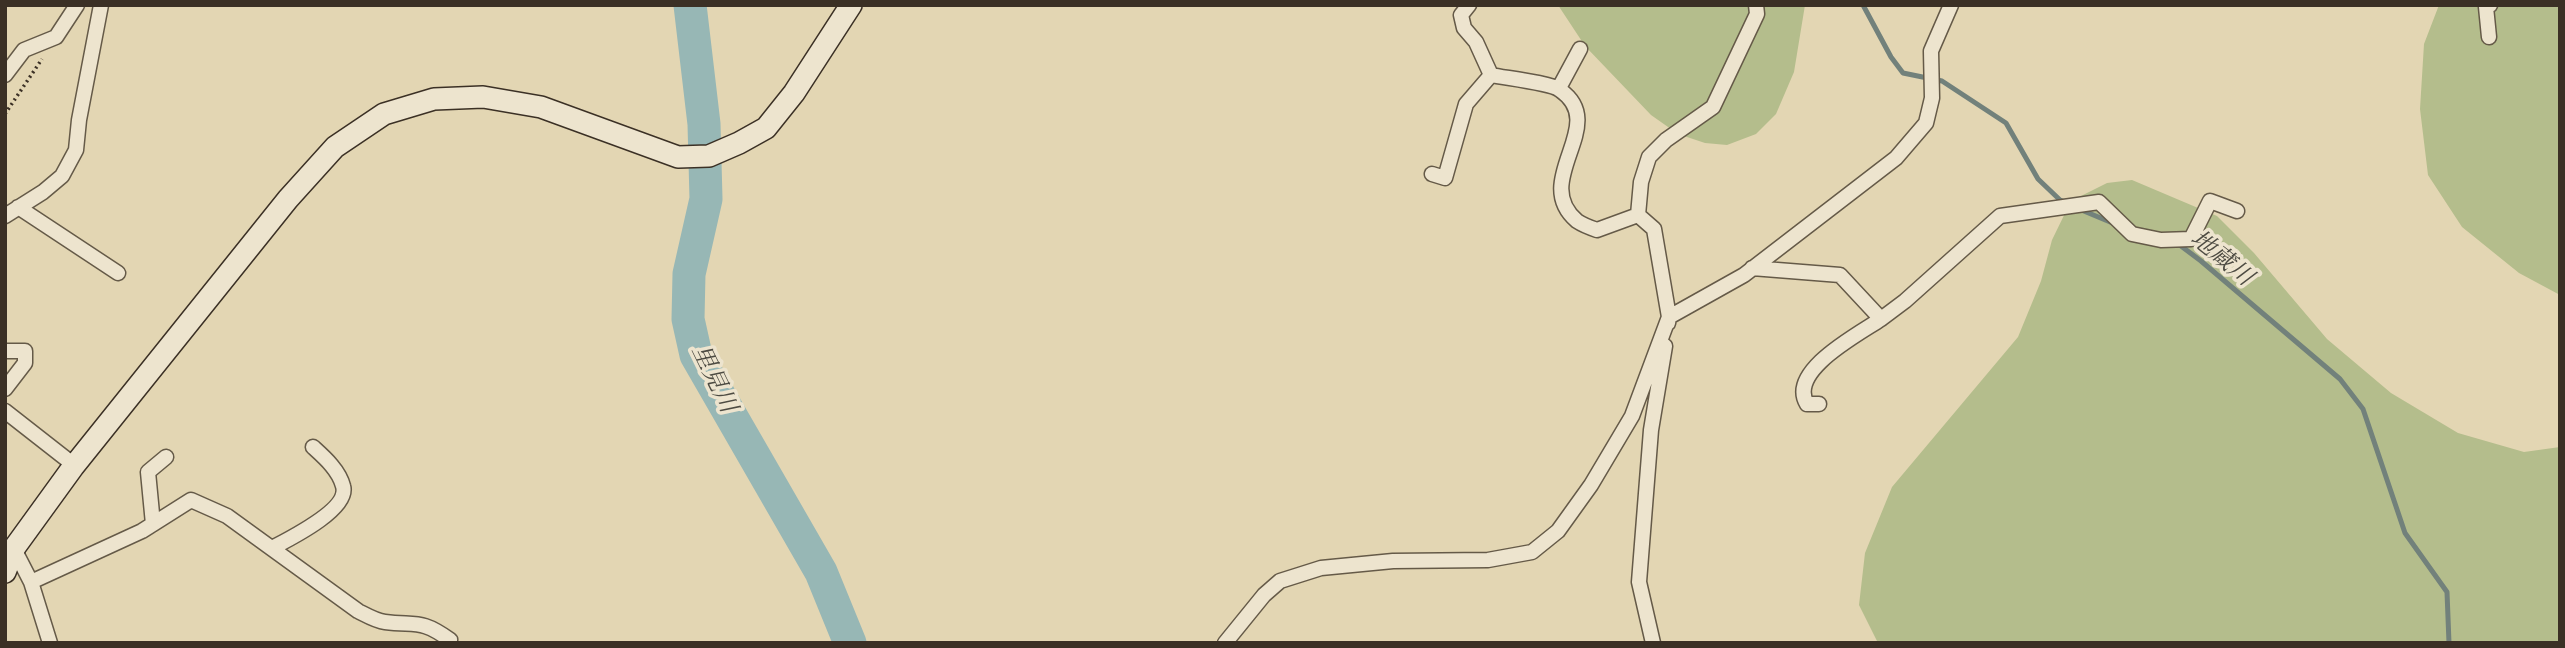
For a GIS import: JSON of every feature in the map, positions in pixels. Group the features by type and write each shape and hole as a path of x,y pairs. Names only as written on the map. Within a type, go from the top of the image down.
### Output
{"street":[{"path":"5,75 24,50 57,37 77,5"},
{"path":"5,216 43,192 62,176 76,150 79,120 101,5"},
{"path":"5,572 10,545 288,198 335,147 384,114 434,99 483,97 541,107 678,157 709,156 739,144 766,128 794,93 851,5"},
{"path":"1469,5 1461,15 1464,29 1476,42 1491,75"},
{"path":"1638,215 1642,182 1649,157 1666,140 1713,107 1757,14 1756,5"},
{"path":"1226,643 1264,595 1280,581 1321,568 1393,561 1488,560 1532,552 1558,531 1591,485 1632,416 1669,317 1752,268 1896,158 1926,122 1932,98 1931,51 1951,5"},
{"path":"2489,37 2486,7 2490,5"},
{"path":"1559,88 1580,49"},
{"path":"1491,75 1559,88 1574,105 1578,127 1560,182 1565,205 1578,221 1597,230 1638,215"},
{"path":"1432,174 1446,178 1466,104 1491,75"},
{"path":"1819,404 1807,404 1803,397 1804,386 1811,370 1905,301 2000,216 2099,202 2132,234 2161,240 2191,239 2210,201 2237,211"},
{"path":"18,207 118,273"},
{"path":"1638,215 1654,229 1669,317 1651,430 1639,582 1653,643"},
{"path":"1752,268 1840,275 1881,319"},
{"path":"5,351 25,351 25,363 5,388"},
{"path":"5,411 74,465"},
{"path":"272,548 323,519 343,494 344,486 331,464 313,447"},
{"path":"153,524 148,472 166,457"},
{"path":"31,582 142,531 191,500 227,516 358,611 382,622 421,623 450,640 449,643"},
{"path":"10,545 31,582 50,643"}],"path":[{"path":"5,114 57,37"}],"green space":[{"path":"1558,5 1805,5 1794,72 1776,114 1756,134 1727,145 1705,143 1678,134 1651,115 1585,46"},
{"path":"2439,5 2560,5 2560,295 2519,273 2462,227 2428,175 2420,109 2424,44"},
{"path":"2132,180 2217,216 2254,253 2327,339 2391,393 2458,433 2524,452 2560,447 2560,643 1877,641 1859,605 1865,553 1892,487 2018,337 2041,281 2052,240 2071,201 2107,183"}],"waterway":[{"name":"里見川","path":"690,5 704,124 706,199 689,274 688,319 696,355 821,572 850,643"},
{"name":"地蔵川","path":"1863,5 1891,57 1903,73 1942,81 2006,123 2038,179 2060,200 2067,203"},
{"name":"地蔵川","path":"2079,209 2115,224"},
{"name":"地蔵川","path":"2177,243 2340,379 2363,409 2405,533 2447,592 2449,643"}]}
